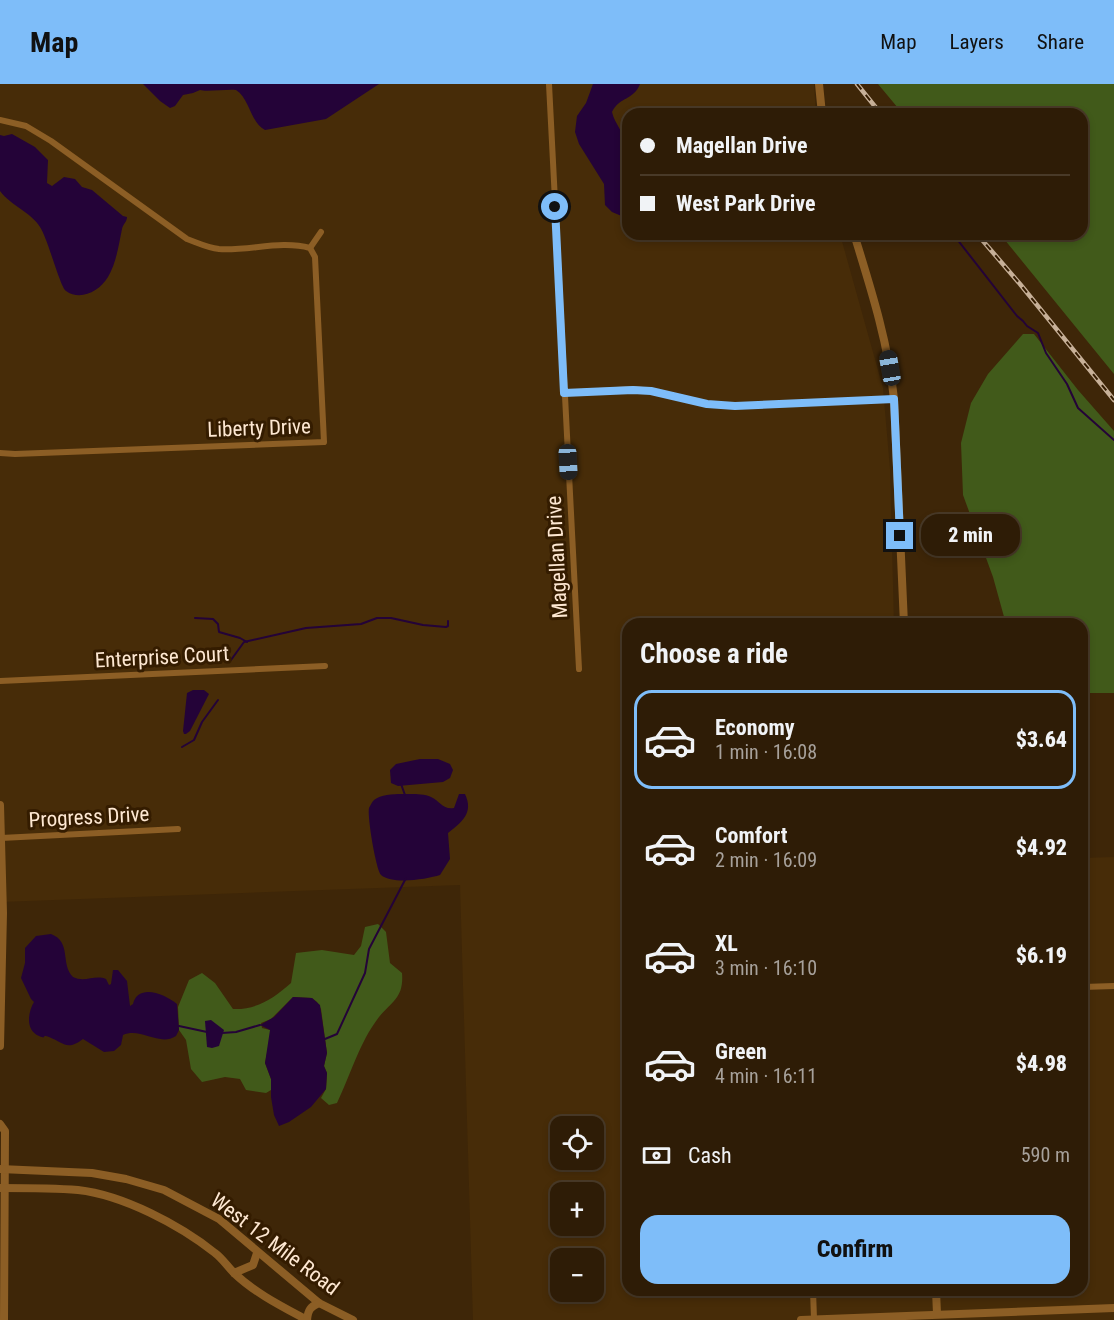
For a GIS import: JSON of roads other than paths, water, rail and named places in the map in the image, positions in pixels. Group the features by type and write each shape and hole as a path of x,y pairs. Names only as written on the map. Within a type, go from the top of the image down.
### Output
{"main road":[{"path":"819,84 821,108"},
{"path":"856,240 884,336 894,399 904,618"},
{"path":"0,805 3,913 0,1046"},
{"path":"0,1124 4,1131 2,1188 4,1320"},
{"name":"West 12 Mile Road","path":"3,1169 92,1173 126,1179 164,1190 219,1219 319,1303 353,1320"},
{"name":"West 12 Mile Road","path":"2,1188 79,1190 113,1198 154,1215 198,1240 217,1254 234,1273 270,1300 307,1320"},
{"path":"234,1273 253,1265 257,1253"},
{"path":"936,1296 937,1314"},
{"path":"307,1320 308,1311 319,1303"},
{"path":"801,1320 1114,1308"}],"street":[{"name":"Magellan Drive","path":"549,84 579,669"},
{"path":"0,120 26,126 51,141 187,239 206,247 219,249 292,245 310,248 321,232"},
{"name":"Liberty Drive","path":"0,453 324,442 315,257 310,248"},
{"path":"564,393 651,391 707,404 735,406 894,399"},
{"name":"Enterprise Court","path":"0,681 325,666"},
{"name":"Progress Drive","path":"1,838 178,829"},
{"path":"1088,987 1114,986"},
{"path":"813,1296 814,1319"}],"waterway":[{"path":"958,240 1017,316 1038,333 1046,353 1067,384 1078,408 1114,440"},
{"path":"195,618 213,619 218,624 219,632 247,642"},
{"path":"231,660 244,642 306,628 361,624 377,618 391,618 446,627 448,621"},
{"path":"182,747 194,740 202,722 218,700"},
{"path":"401,784 405,795"},
{"path":"325,1039 337,1034 365,973 369,949 406,878"},
{"path":"222,1033 236,1032 260,1025"},
{"path":"179,1026 207,1032"}],"railway":[{"path":"857,84 876,108"},
{"path":"982,240 1114,400"}]}
